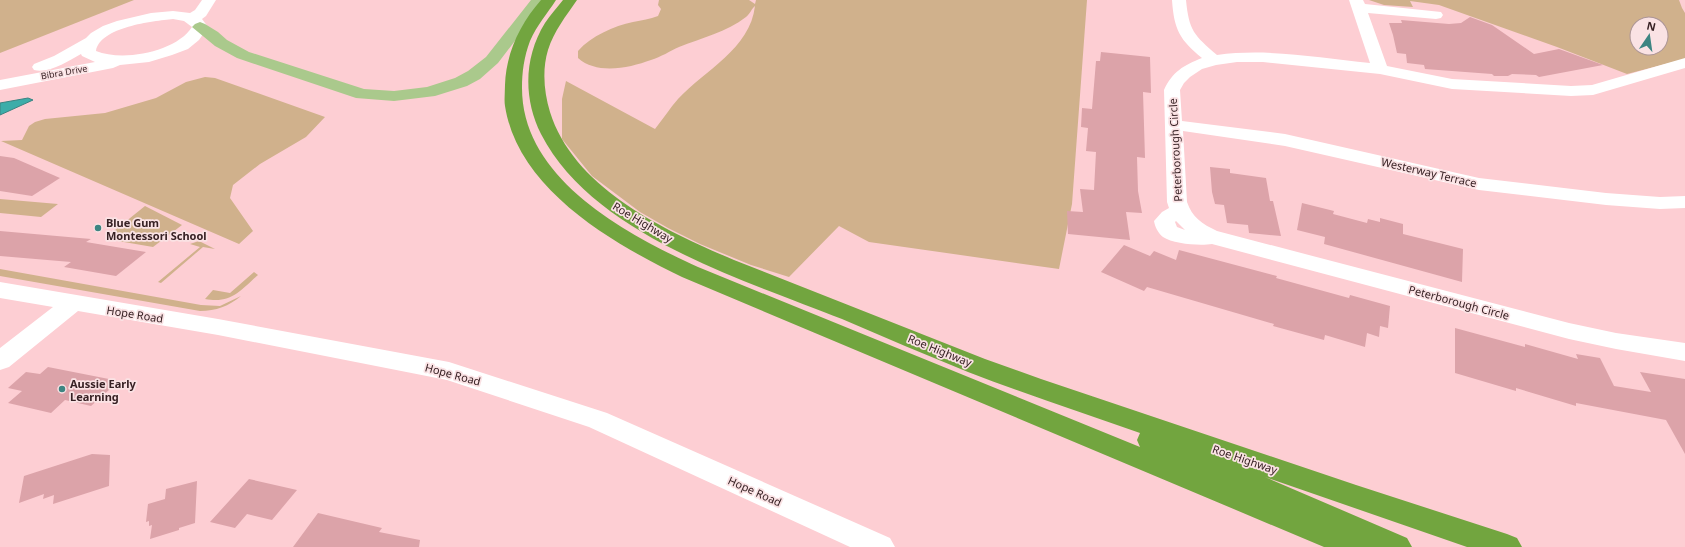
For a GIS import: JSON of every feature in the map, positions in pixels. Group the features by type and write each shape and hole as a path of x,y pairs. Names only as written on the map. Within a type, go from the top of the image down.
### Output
{"highway":[{"name":"Roe Highway","path":"549,0 530,28 517,56 513,75 514,107 523,135 539,163 558,186 582,209 630,242 683,269 1355,547"},
{"name":"Roe Highway","path":"570,0 554,20 541,45 535,73 536,93 544,124 555,145 571,166 592,188 634,219 687,248 978,366 1378,505 1507,547"},
{"path":"978,366 1398,547"},
{"path":"1099,442 1326,547"}],"main road":[{"path":"196,23 213,35 221,43 243,56 362,94 394,96 434,90 461,82 474,75 492,60 539,0"}],"street":[{"path":"90,42 87,48 88,53 94,57 102,59 128,60 158,54 172,49 193,38 198,32 196,23 209,0"},
{"path":"1179,0 1180,20 1185,34 1191,41 1214,60"},
{"path":"132,21 182,2"},
{"path":"1380,69 1358,4 1436,15"},
{"path":"132,21 160,16 184,16 196,23"},
{"name":"Bibra Drive","path":"0,78 45,66 75,52 106,30 132,21"},
{"name":"Peterborough Circle","path":"1683,66 1593,90 1571,92 1452,84 1380,69 1263,57 1214,60 1196,66 1184,73 1176,81 1172,90 1175,125 1177,202 1179,210 1164,221 1165,228 1180,236 1215,238 1569,331 1616,342 1685,352"},
{"name":"Bibra Drive","path":"0,85 128,60"},
{"name":"Westerway Terrace","path":"1175,125 1285,140 1479,184 1606,199 1660,203 1685,202"},
{"name":"Hope Road","path":"0,290 218,327 449,371 598,420 880,547"},
{"path":"0,361 73,303"}],"shaded area":[{"path":"0,0 134,0 0,53"},
{"path":"659,0 749,0 755,4 756,0 1087,0 1072,204 1059,269 869,242 839,226 789,277 751,265 700,244 640,212 592,176 562,139 562,99 566,81 655,129 678,99 736,47 745,35 755,6 746,17 731,27 642,63 623,67 604,68 594,67 578,58 578,51 589,41 603,32 626,24 658,16 661,9 658,5"},
{"path":"1369,0 1679,0 1685,13 1685,59 1627,74 1557,47 1439,5 1410,1 1413,7 1384,5"},
{"path":"205,77 215,78 325,117 306,137 260,164 233,185 230,198 253,231 239,244 1,141 22,140 29,126 35,122 45,119 105,113 156,98 186,82"},
{"path":"0,199 58,204 41,217 0,213"},
{"path":"145,206 182,225 153,247 118,241 109,235"},
{"path":"199,241 215,249 203,247 161,283 158,282 200,247 190,244"},
{"path":"0,269 201,305 220,306 241,296 232,303 222,307 200,311 0,276"},
{"path":"254,272 258,275 234,295 222,300 205,299 213,290 230,293"}],"water":[{"path":"28,98 33,100 0,115 0,103"}],"building":[{"path":"1470,17 1492,25 1534,54 1559,49 1603,65 1539,77 1536,75 1512,74 1508,76 1494,76 1492,74 1425,69 1424,65 1407,63 1406,54 1397,53 1389,23 1402,23 1401,20 1449,24 1461,23"},
{"path":"1101,52 1150,57 1151,93 1143,92 1145,158 1137,157 1138,191 1142,213 1126,212 1130,240 1068,234 1067,211 1083,212 1080,189 1094,190 1096,152 1086,151 1088,128 1081,127 1082,108 1092,109 1096,61 1100,61"},
{"path":"0,156 14,158 60,178 32,196 0,191"},
{"path":"1210,167 1230,169 1230,173 1266,178 1270,201 1273,201 1281,236 1249,233 1248,225 1227,223 1224,205 1215,204 1212,192"},
{"path":"1302,203 1334,211 1333,214 1367,223 1368,219 1380,222 1380,218 1403,224 1403,234 1463,249 1462,282 1324,244 1325,237 1297,230"},
{"path":"0,231 91,239 86,242 146,252 116,276 64,267 71,262 0,256"},
{"path":"1124,245 1150,256 1154,251 1176,260 1179,250 1277,276 1276,278 1349,298 1350,295 1390,306 1388,328 1380,326 1379,337 1367,333 1365,347 1325,335 1324,340 1273,326 1274,324 1147,287 1144,291 1101,272"},
{"path":"1455,328 1525,347 1525,344 1578,359 1576,354 1600,358 1614,386 1651,392 1640,372 1685,379 1685,454 1666,420 1576,403 1576,406 1516,388 1516,391 1455,373"},
{"name":"Aussie Early Learning","path":"48,367 119,381 91,406 65,400 51,413 8,403 22,391 8,388 26,372 40,374"},
{"path":"92,454 110,455 109,486 53,504 54,495 43,499 44,494 19,503 24,476"},
{"path":"249,479 297,490 272,520 247,514 235,528 210,522"},
{"path":"197,481 195,523 179,528 179,530 150,539 152,525 149,526 149,521 146,522 148,504 165,499 166,489"},
{"path":"318,513 382,528 379,532 420,540 419,547 293,547"}],"place":[{"name":"Blue Gum Montessori School","path":"98,228"},
{"name":"Aussie Early Learning","path":"62,389"}]}
